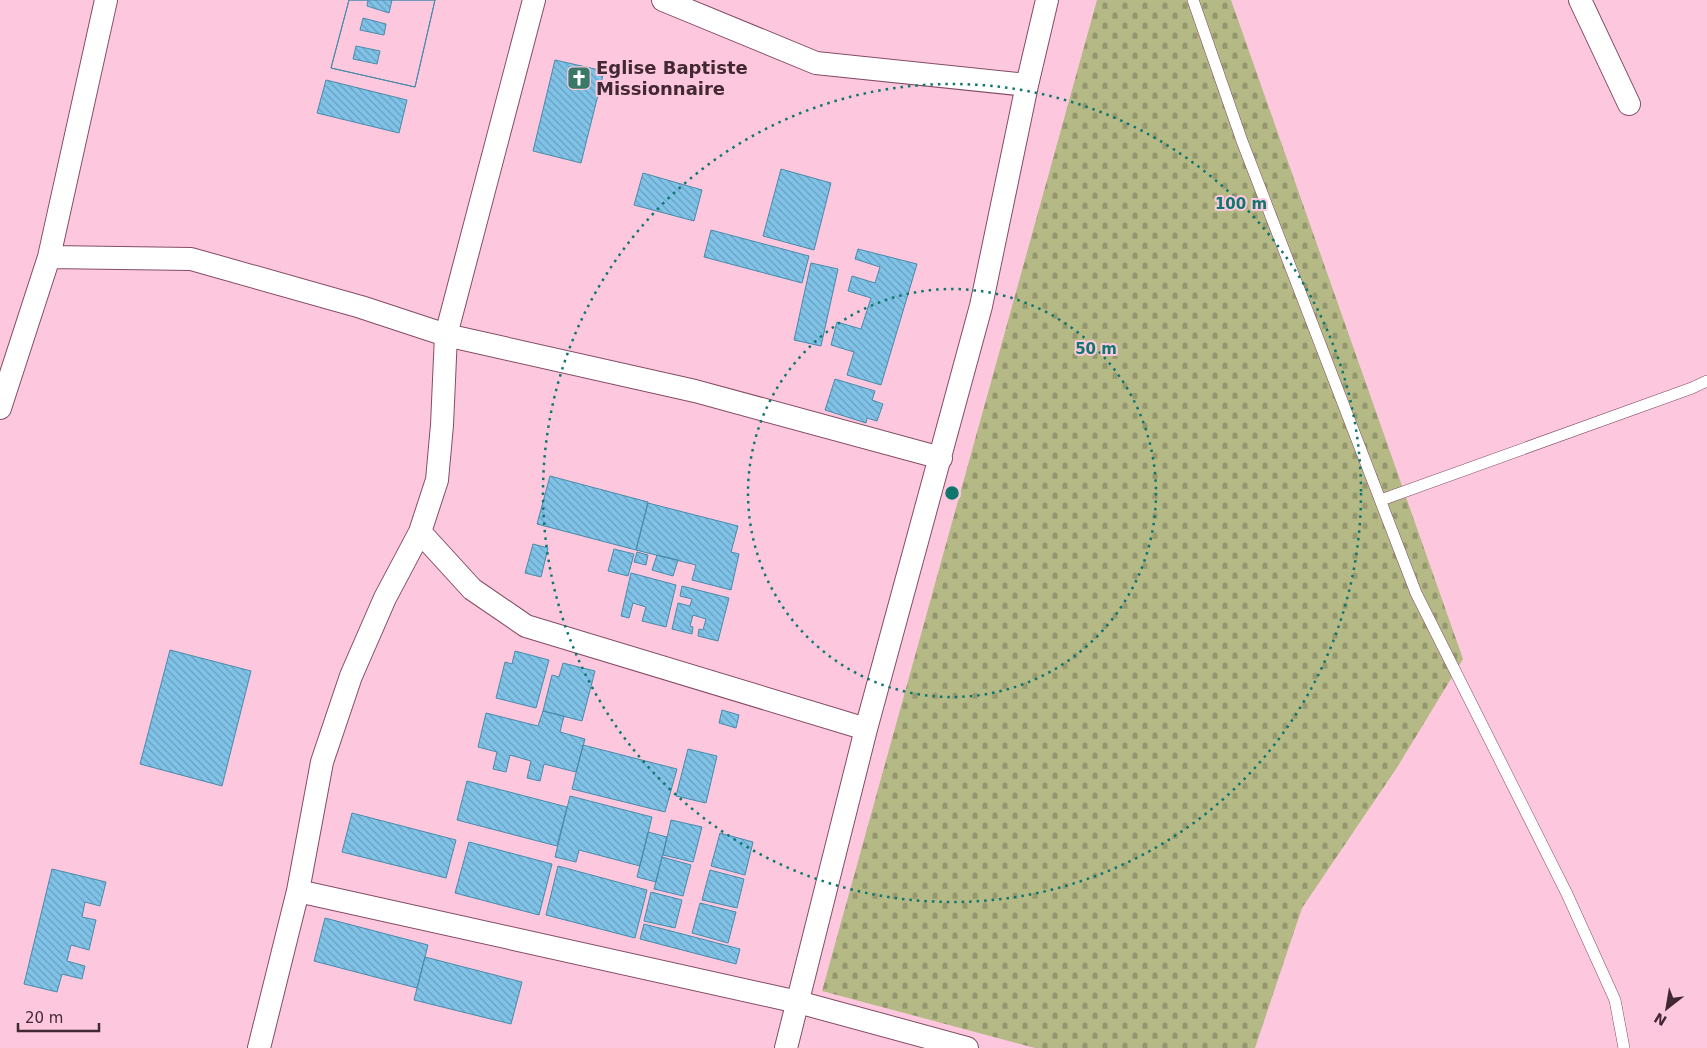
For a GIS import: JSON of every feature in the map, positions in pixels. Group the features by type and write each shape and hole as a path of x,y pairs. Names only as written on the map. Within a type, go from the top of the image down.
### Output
{"street":[{"path":"0,408 49,257 106,0"},
{"path":"259,1048 298,891 322,762 351,676 385,598 420,532 437,480 442,425 446,335 534,0"},
{"path":"663,0 816,63 1027,85"},
{"path":"786,1048 866,729 981,306 1027,85 1047,0"},
{"path":"1580,0 1629,104"},
{"path":"49,257 191,259 361,307 446,335 695,391 941,458"},
{"path":"420,532 472,589 526,626 866,729"},
{"path":"298,891 798,1002 967,1048"}],"lane":[{"path":"1193,0 1242,141 1416,593 1567,894 1615,1000 1624,1048"},
{"path":"1380,500 1707,381"}],"green space":[{"path":"1097,0 1231,0 1463,659 1398,766 1302,908 1255,1048 1035,1048 822,991"}],"building":[{"path":"349,0 368,0 367,6 389,13 392,0 435,0 415,87 331,68","holes":["363,18 386,24 384,35 360,30","356,46 380,51 377,64 353,59"]},
{"path":"349,0 435,0 415,87 331,68"},
{"path":"555,60 604,71 581,163 533,151"},
{"path":"326,80 407,100 399,133 317,113"},
{"path":"781,169 831,183 814,250 763,236"},
{"path":"643,173 702,190 694,221 634,205"},
{"path":"711,230 809,256 802,283 704,257"},
{"path":"858,249 917,264 881,385 847,375 854,352 831,345 837,322 861,329 871,298 848,291 852,276 875,283 880,267 855,259"},
{"path":"811,263 838,269 821,346 794,340"},
{"path":"835,379 875,391 872,400 883,404 877,421 867,418 866,423 825,410"},
{"path":"550,476 648,502 636,550 537,524"},
{"path":"648,503 738,526 731,552 739,554 731,590 692,580 696,565 636,550"},
{"path":"533,544 548,548 541,577 525,573"},
{"path":"614,549 634,554 628,576 608,571"},
{"path":"637,552 648,555 646,565 634,562"},
{"path":"657,555 678,560 673,576 652,570"},
{"path":"631,573 676,585 666,627 642,621 646,607 633,603 629,618 621,616"},
{"path":"682,586 729,598 718,641 698,636 699,629 703,630 706,619 693,615 690,626 693,627 692,634 672,629 678,603 690,606 692,599 680,596"},
{"path":"170,650 251,671 222,786 140,764"},
{"path":"515,651 549,660 536,708 496,698 505,662 512,664"},
{"path":"563,663 595,671 582,721 543,711 552,675 559,677"},
{"path":"722,710 739,715 736,728 719,723"},
{"path":"543,711 564,716 560,732 585,739 576,772 544,764 540,781 527,778 531,761 510,755 506,772 493,769 497,752 478,747 486,713 538,726"},
{"path":"583,745 677,769 665,812 572,789"},
{"path":"688,749 717,756 706,803 676,796"},
{"path":"467,781 567,807 557,846 457,820"},
{"path":"570,796 652,817 640,866 579,850 576,862 555,857"},
{"path":"352,813 456,840 446,878 342,852"},
{"path":"671,820 702,827 693,862 663,855"},
{"path":"648,832 667,837 656,882 637,877"},
{"path":"720,833 753,842 745,875 711,866"},
{"path":"469,842 552,864 539,915 455,893"},
{"path":"662,857 691,865 683,896 654,889"},
{"path":"558,866 647,890 635,938 546,915"},
{"path":"52,869 106,882 100,906 85,902 82,917 96,920 89,950 71,945 67,961 85,966 82,979 62,974 57,992 24,984"},
{"path":"710,870 744,879 737,908 702,900"},
{"path":"651,892 682,900 675,928 644,921"},
{"path":"700,903 736,912 728,943 692,933"},
{"path":"325,918 428,945 417,988 314,961"},
{"path":"644,924 740,949 736,964 640,939"},
{"path":"425,957 522,982 511,1024 414,1000"}],"place":[{"name":"Eglise Baptiste Missionnaire","path":"579,78"}]}
